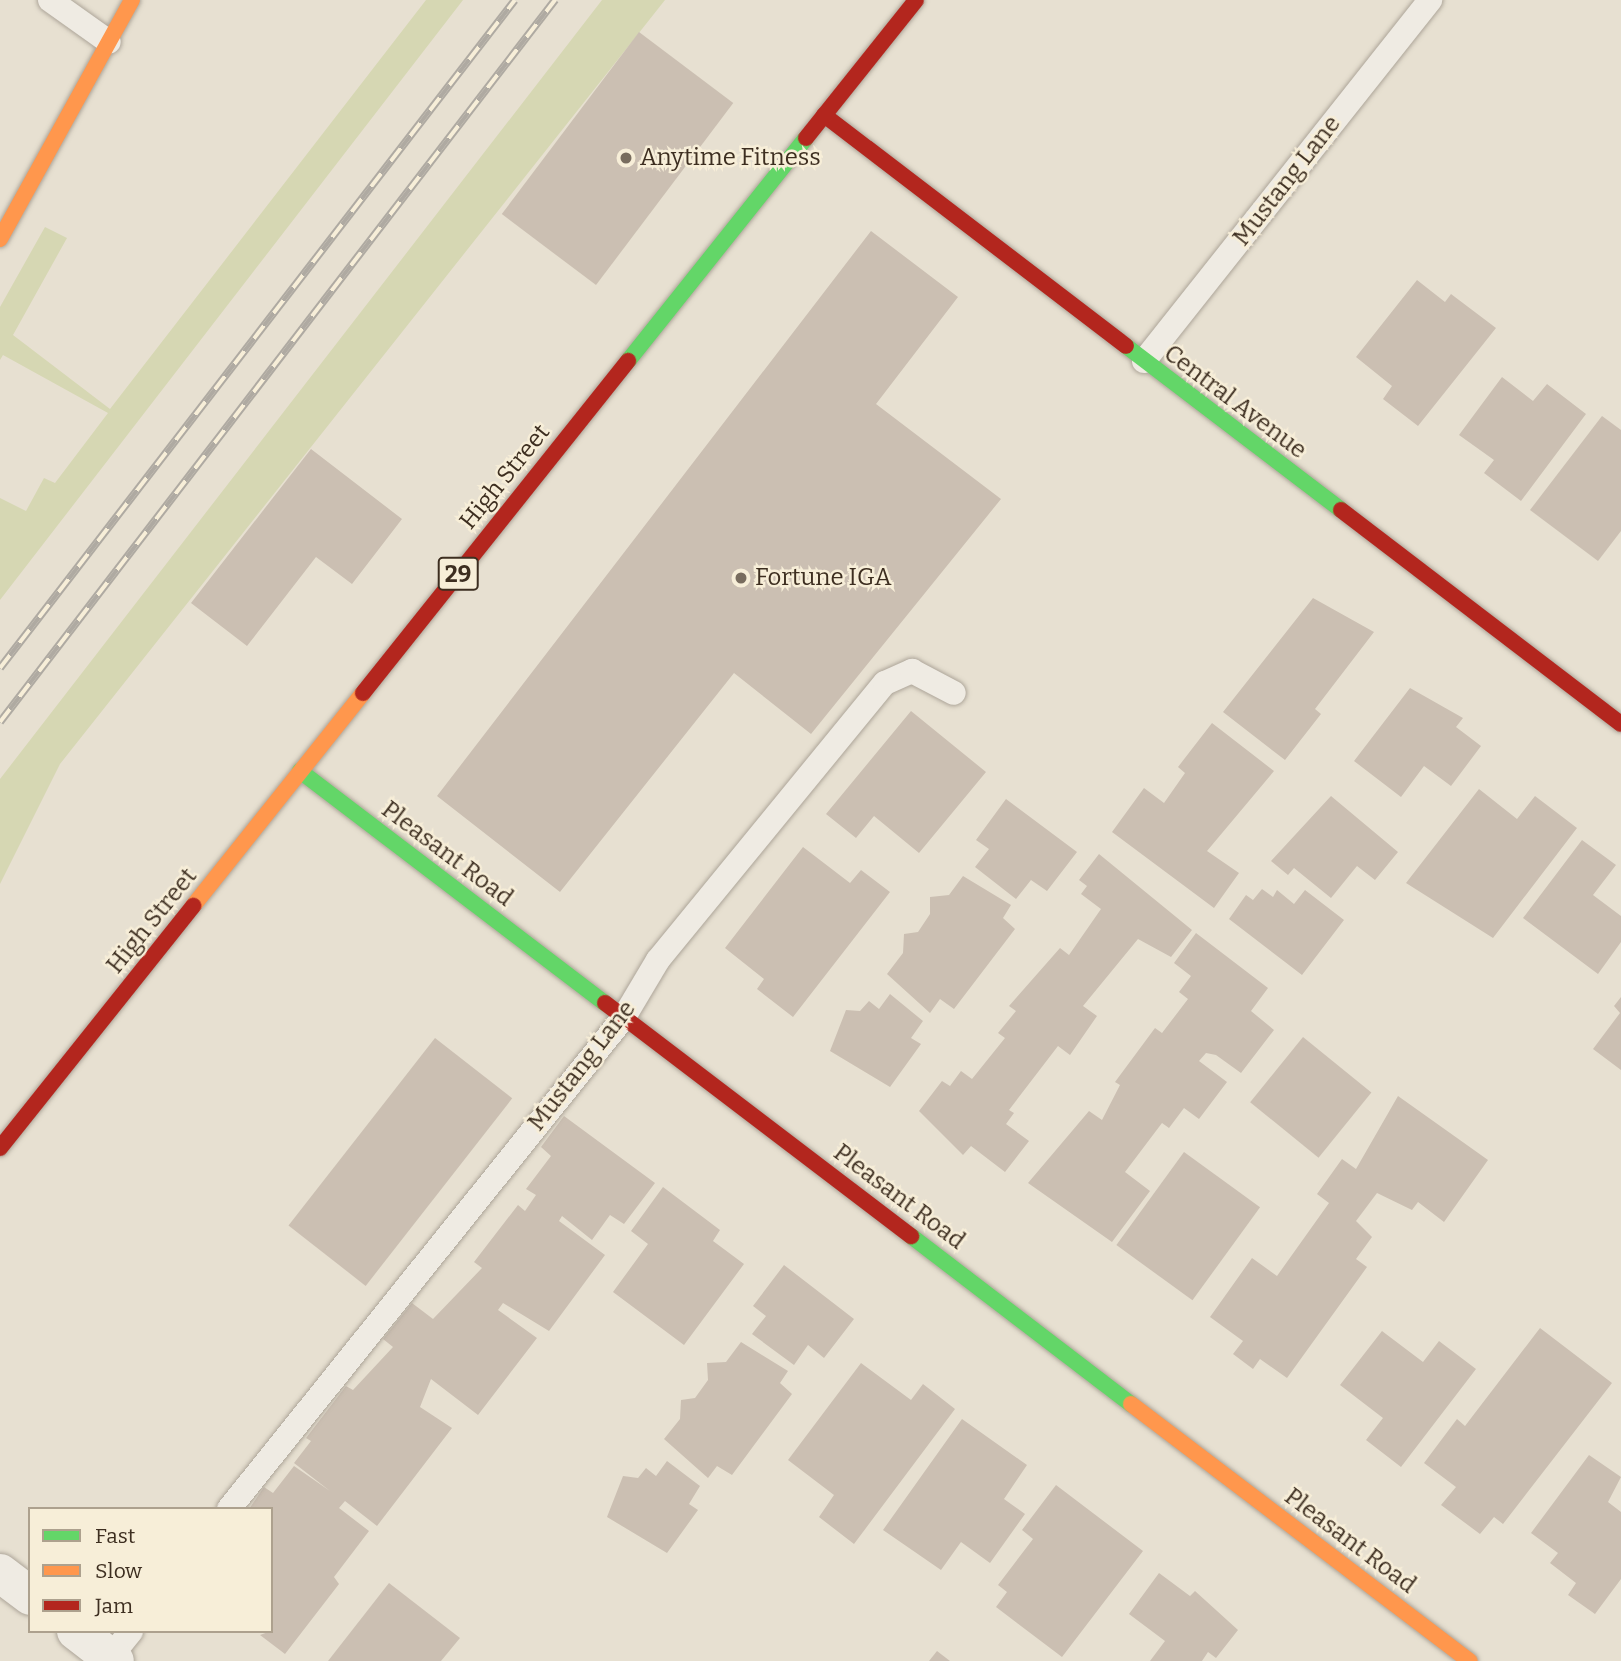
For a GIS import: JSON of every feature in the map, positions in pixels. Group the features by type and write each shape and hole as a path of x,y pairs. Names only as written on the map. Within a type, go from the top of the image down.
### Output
{"street":[{"path":"0,239 132,0"},
{"name":"High Street","path":"0,1148 916,0"},
{"name":"Central Avenue","path":"824,115 1621,724"},
{"name":"Pleasant Road","path":"300,771 1469,1661"},
{"path":"0,1573 28,1594"},
{"path":"80,1633 115,1653"}],"lane":[{"path":"50,0 109,42"},
{"name":"Mustang Lane","path":"1144,361 1430,0"},
{"name":"Mustang Lane","path":"231,1507 624,1017 658,960 885,683 912,671 954,692"}],"green space":[{"path":"426,0 463,0 0,600 0,498 26,511 44,478 55,483 108,413 3,355 0,360 0,307 45,227 67,238 13,335 110,409"},
{"path":"602,0 665,0 60,764 0,884 0,779"}],"building":[{"path":"639,32 733,103 596,285 502,214"},
{"path":"871,231 958,297 876,404 1001,499 811,734 734,673 560,892 437,796"},
{"path":"1417,280 1445,302 1451,294 1496,328 1418,426 1383,399 1392,386 1356,357"},
{"path":"1502,377 1533,401 1547,384 1586,414 1521,501 1484,473 1494,460 1459,435"},
{"path":"1602,416 1621,430 1621,531 1598,561 1530,510"},
{"path":"311,449 402,519 352,584 316,557 247,646 191,603"},
{"path":"1313,598 1374,632 1315,709 1321,714 1285,760 1223,712"},
{"path":"1410,688 1463,718 1456,727 1481,746 1451,786 1424,766 1401,797 1354,761"},
{"path":"911,711 986,772 919,853 874,816 856,838 826,814"},
{"path":"1212,723 1274,771 1207,851 1239,873 1214,908 1112,832 1144,788 1164,803 1185,773 1178,767"},
{"path":"1479,789 1517,819 1535,796 1577,828 1493,938 1406,883"},
{"path":"1331,796 1398,852 1375,880 1357,866 1331,898 1294,868 1288,875 1271,861"},
{"path":"1006,799 1077,852 1047,891 1031,880 1016,899 975,867 989,849 976,840"},
{"path":"1582,840 1616,865 1593,895 1621,916 1621,942 1598,974 1523,918"},
{"path":"803,847 850,883 861,870 890,892 793,1017 757,989 764,979 725,948"},
{"path":"1099,854 1192,930 1171,957 1138,939 1083,1006 1097,1016 1070,1055 1058,1046 1009,1110 1014,1113 1006,1124 1029,1141 1005,1172 971,1146 963,1155 919,1111 942,1081 950,1086 961,1071 972,1079 1005,1038 998,1033 1016,1011 1009,1006 1060,948 1069,955 1101,909 1081,894 1087,886 1079,880"},
{"path":"963,876 1011,905 1003,918 1015,929 954,1009 940,999 930,1013 887,974 903,953 904,934 918,932 930,914 930,897 949,895"},
{"path":"1262,889 1273,897 1277,890 1294,904 1305,890 1344,920 1302,975 1229,919 1246,895 1253,900"},
{"path":"1196,933 1268,988 1251,1011 1274,1030 1241,1073 1216,1055 1206,1053 1199,1061 1227,1082 1199,1119 1184,1108 1169,1128 1162,1123 1125,1172 1150,1191 1112,1242 1028,1183 1089,1111 1102,1120 1120,1085 1115,1082 1155,1028 1162,1033 1188,999 1179,992 1191,976 1174,963"},
{"path":"890,994 923,1021 911,1038 921,1044 890,1087 830,1051 846,1010 860,1011 869,1001 879,1009"},
{"path":"1621,997 1621,1070 1593,1049 1620,1013 1614,1006"},
{"path":"1303,1037 1371,1092 1319,1158 1250,1102"},
{"path":"435,1038 512,1098 366,1286 288,1226"},
{"path":"1398,1096 1488,1160 1444,1222 1418,1202 1412,1210 1377,1193 1356,1221 1372,1237 1356,1259 1367,1267 1287,1378 1260,1359 1253,1369 1233,1354 1243,1341 1210,1317 1252,1258 1277,1276 1329,1203 1317,1194 1342,1159 1356,1169"},
{"path":"564,1116 655,1183 624,1224 610,1215 592,1240 562,1216 559,1221 605,1255 549,1331 503,1303 498,1310 537,1338 478,1415 431,1379 420,1407 452,1428 377,1526 345,1501 339,1508 369,1531 334,1577 339,1584 285,1654 260,1635 273,1633 273,1507 250,1507 264,1487 273,1493 294,1466 330,1491 294,1463 311,1441 306,1438 346,1386 353,1390 393,1347 383,1339 412,1303 433,1319 482,1268 474,1262 518,1205 525,1211 536,1195 526,1189 551,1156 541,1147"},
{"path":"1184,1152 1260,1207 1192,1300 1116,1245"},
{"path":"663,1187 720,1230 713,1241 744,1264 684,1345 613,1292 648,1244 631,1231"},
{"path":"784,1265 854,1319 824,1358 808,1345 794,1365 752,1334 766,1316 753,1306"},
{"path":"1540,1328 1612,1383 1503,1524 1494,1517 1480,1534 1441,1505 1456,1487 1424,1463 1457,1419 1465,1426"},
{"path":"1382,1331 1423,1362 1439,1341 1476,1369 1401,1467 1366,1440 1383,1418 1340,1385"},
{"path":"741,1342 788,1371 780,1383 792,1394 732,1475 717,1466 708,1478 664,1439 680,1419 681,1400 695,1398 708,1380 707,1363 726,1362"},
{"path":"861,1363 911,1400 923,1384 955,1409 854,1544 819,1517 834,1495 788,1460"},
{"path":"962,1419 1027,1465 1004,1499 1025,1514 990,1563 961,1542 941,1570 883,1530"},
{"path":"1589,1455 1621,1477 1608,1502 1621,1512 1621,1579 1595,1614 1568,1595 1576,1583 1550,1563 1558,1553 1531,1533"},
{"path":"667,1461 700,1486 689,1504 698,1510 667,1553 607,1517 623,1476 638,1478 646,1468 656,1476"},
{"path":"1056,1485 1143,1551 1062,1657 996,1607 1007,1592 998,1585 1033,1539 1022,1530"},
{"path":"1159,1573 1190,1596 1195,1591 1238,1630 1216,1658 1208,1652 1202,1661 1150,1661 1165,1641 1129,1614"},
{"path":"389,1583 460,1638 441,1661 328,1661"},
{"path":"937,1651 950,1661 929,1661"}],"railway":[{"path":"0,668 515,0"},
{"path":"0,722 555,0"}],"traffic: fast":[{"path":"628,361 806,138"},
{"path":"1126,346 1341,510"},
{"path":"300,771 605,1003"},
{"path":"911,1236 1131,1404"}],"traffic: slow":[{"path":"0,239 132,0"},
{"path":"193,906 363,693"},
{"path":"1131,1404 1469,1661"}],"traffic: jam":[{"path":"806,138 916,0"},
{"path":"824,115 1126,346"},
{"path":"363,693 628,361"},
{"path":"1341,510 1621,724"},
{"path":"0,1148 193,906"},
{"path":"605,1003 911,1236"}],"place":[{"name":"Anytime Fitness","path":"626,158"},
{"name":"Fortune IGA","path":"741,578"}]}
